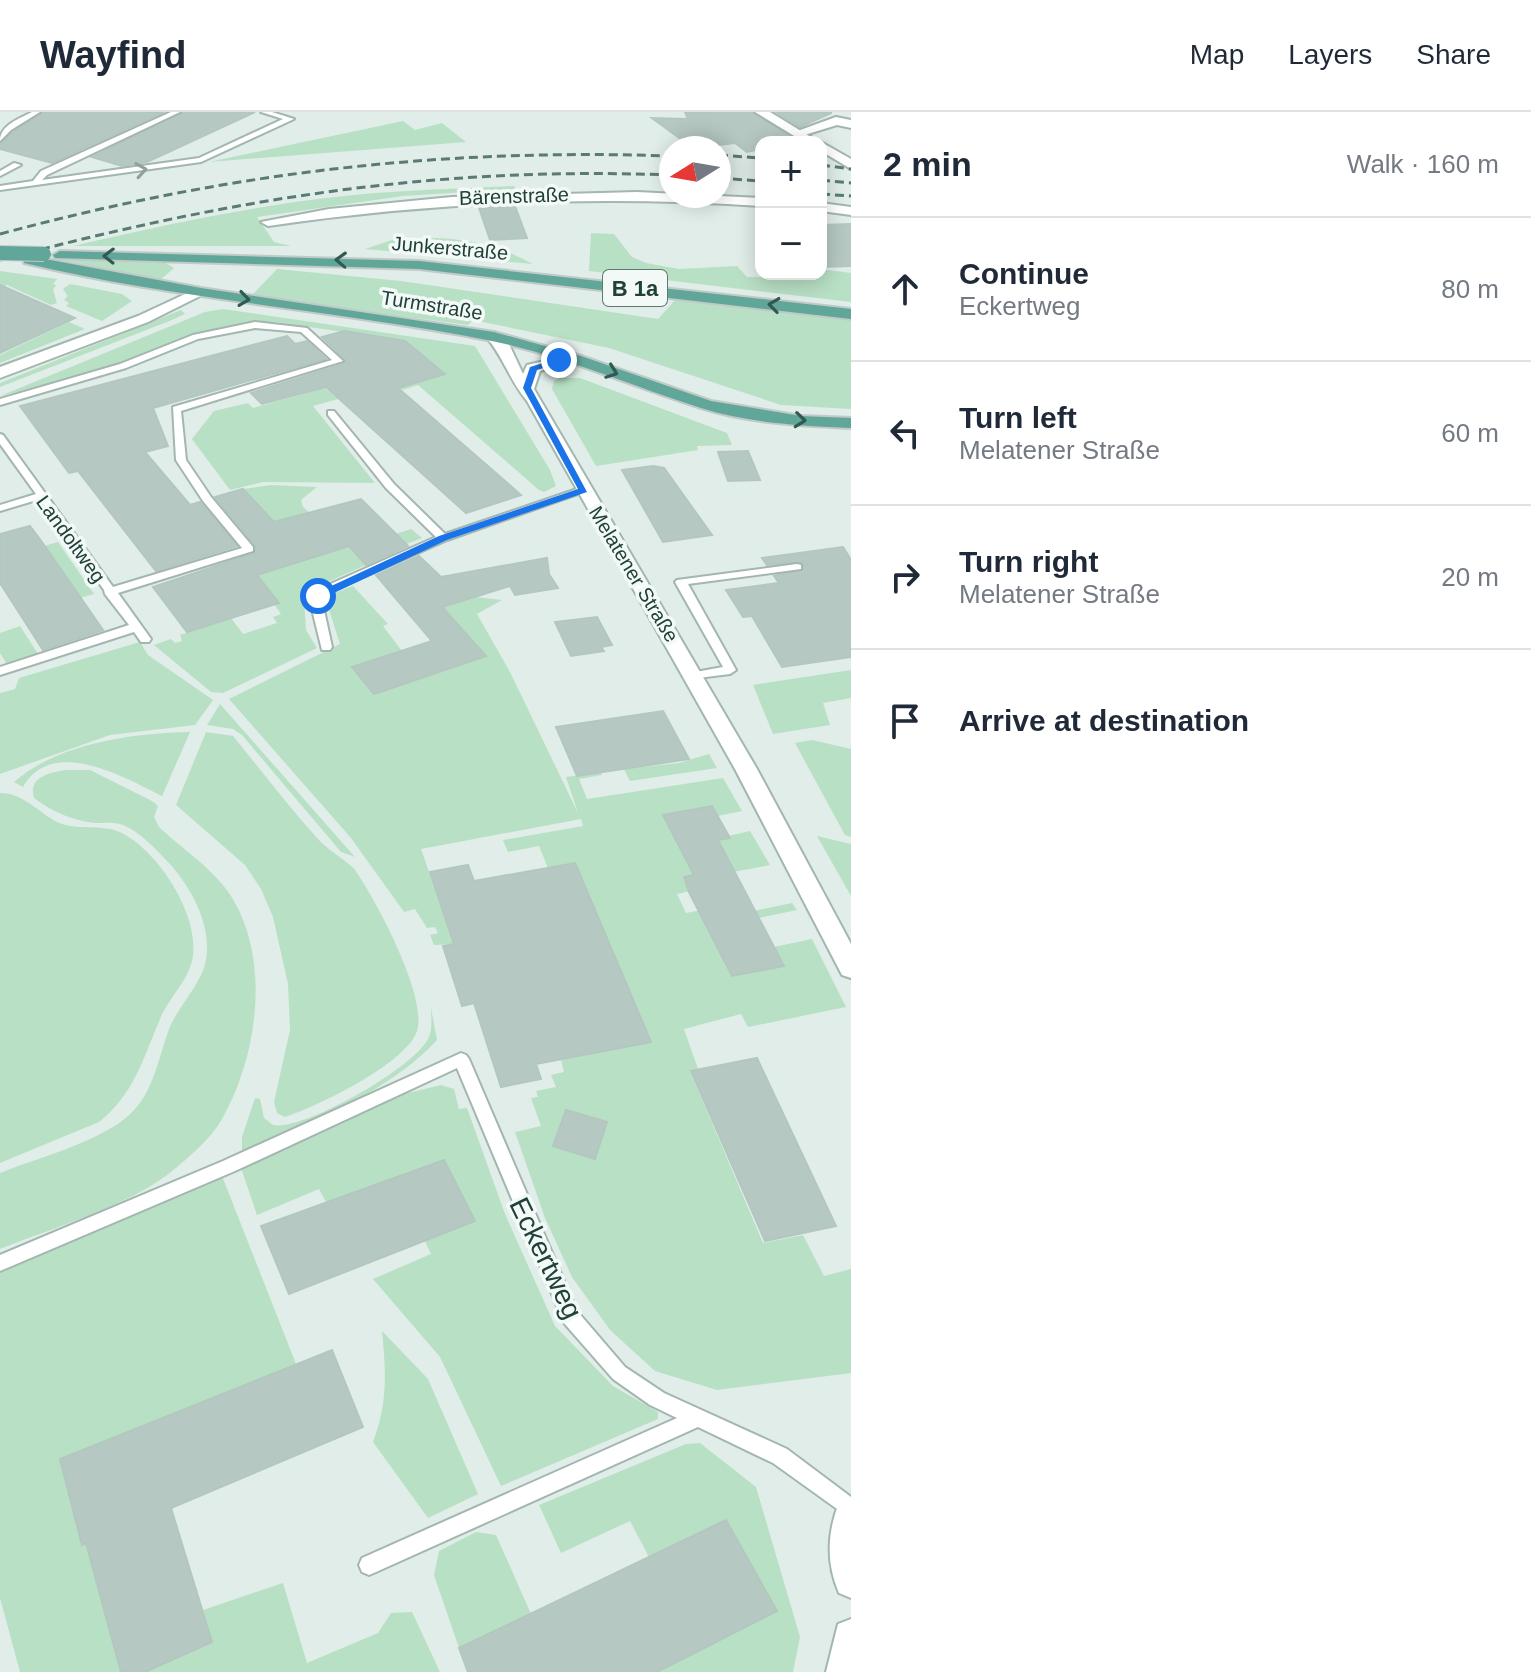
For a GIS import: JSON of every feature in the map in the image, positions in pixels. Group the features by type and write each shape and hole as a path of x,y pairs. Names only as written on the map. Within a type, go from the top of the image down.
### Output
{"main road":[{"name":"Turmstraße","path":"0,254 36,257 201,292 494,337 575,359 708,405 801,421 851,423"},
{"name":"Junkerstraße","path":"36,257 215,257 463,268 851,314"},
{"path":"167,286 193,265 215,257"}],"street":[{"path":"761,112 803,136"},
{"path":"798,133 836,121 851,124"},
{"path":"827,150 851,165"},
{"name":"Bärenstraße","path":"268,222 401,203 522,195 637,195 755,202"},
{"path":"827,208 851,211"},
{"path":"109,331 167,286"},
{"path":"0,373 201,292"},
{"name":"Melatener Straße","path":"494,337 503,345 517,379 527,388 694,676 851,968"},
{"path":"527,388 533,368 575,359"},
{"path":"851,1512 845,1535 851,1581"},
{"path":"844,1672 851,1637"}],"lane":[{"path":"0,139 8,128 37,112"},
{"path":"36,182 44,173 177,112"},
{"path":"0,188 201,160 290,119 264,112"},
{"path":"0,174 17,165"},
{"path":"73,179 102,166"},
{"path":"0,402 95,375 196,337 255,325 304,330 338,361 176,409 181,460 207,499 249,549 109,592"},
{"path":"331,413 390,486 443,538"},
{"name":"Landoltweg","path":"0,437 145,639"},
{"path":"326,647 316,601 321,592 443,538 584,490"},
{"path":"0,508 40,496"},
{"name":"Melatener Straße","path":"694,676 730,670 681,582 797,567"},
{"path":"0,671 136,627"},
{"name":"Eckertweg","path":"0,1263 243,1160 461,1059 535,1242 570,1317 619,1373 657,1399 780,1456 851,1512"},
{"path":"369,1565 700,1417"}],"green space":[{"path":"403,121 415,130 442,123 466,142 209,162"},
{"path":"515,186 514,189 403,196 257,217 274,242 291,246 73,246 211,216 322,198"},
{"path":"591,233 614,234 632,257 679,269 737,266 747,277 755,277 755,280 827,280 827,270 851,273 851,302 589,271"},
{"path":"401,237 471,242 533,264 365,249"},
{"path":"54,258 162,261 174,268 160,280"},
{"path":"277,269 401,281 658,319 676,299 851,320 851,409 781,405 609,348 473,320 468,325 251,296"},
{"path":"0,271 57,279 53,290 57,303 51,305 7,285 0,288"},
{"path":"70,284 122,294 132,301 102,321 66,306 69,303 64,300 68,296 63,289"},
{"path":"223,309 475,346 550,470 556,486 544,492 539,490 418,385 402,390 398,387 444,374 405,341 275,322 232,325 203,332 79,378 0,396 205,312"},
{"path":"181,310 185,314 172,320 0,387 0,383"},
{"path":"69,322 85,329 0,363 0,355"},
{"path":"580,378 727,433 732,445 697,446 698,450 596,466 552,389 554,381"},
{"path":"325,388 338,399 313,406 375,483 263,482 230,490 192,439 214,411 248,403 253,408"},
{"path":"271,485 317,487 301,500 303,507 357,554 401,540 396,534 411,529 422,538 376,556 379,559 319,586 304,599 306,630 317,648 223,693 211,692 154,645 171,639 175,643 182,641 180,635 231,618 243,634 277,623 273,617 281,614 274,604 279,602 256,574 312,557 285,536 243,489"},
{"path":"58,542 94,594 80,598 44,546"},
{"path":"353,586 388,624 383,626 402,651 353,667 374,694 486,656 441,608 476,597 502,600 477,614 510,672 578,813 566,777 601,772 602,775 579,779 587,799 723,778 742,811 718,816 712,806 664,815 679,847 750,831 770,865 733,872 677,894 686,913 739,903 744,913 792,903 797,910 759,918 714,940 731,976 784,966 774,947 812,939 846,1007 748,1027 741,1014 684,1029 698,1069 690,1071 763,1243 803,1235 824,1276 851,1269 851,1373 717,1390 655,1371 610,1330 572,1277 545,1218 515,1132 541,1126 531,1098 538,1097 536,1091 556,1087 551,1075 564,1072 561,1060 651,1042 575,864 548,868 539,846 508,852 503,840 583,826 581,819 421,849 454,944 434,945 430,935 438,933 435,927 427,928 415,909 404,912 351,838 229,699 340,644 325,597"},
{"path":"20,626 38,654 7,664 0,653 0,633"},
{"path":"140,642 148,655 213,700 195,725 110,735 0,774 0,693 15,689 19,678"},
{"path":"851,670 851,698 823,703 830,725 773,734 753,685"},
{"path":"220,704 355,857 341,852 242,735 233,729 207,725"},
{"path":"190,732 162,796 110,772 70,762 52,764 36,772 23,787 14,782 52,758 74,749 121,738"},
{"path":"206,732 233,736 318,839 355,870 397,946 414,991 418,1027 412,1040 399,1054 361,1081 285,1117 277,1113 274,1102 290,1030 288,984 273,917 261,889 245,865 176,805"},
{"path":"812,740 851,749 851,837 845,835 795,743"},
{"path":"709,754 717,768 630,781 624,769 679,763"},
{"path":"65,770 90,770 152,801 158,806 154,817 159,827 205,866 229,893 243,919 251,946 255,1006 251,1037 244,1066 222,1119 206,1141 178,1167 154,1184 112,1206 0,1249 0,1173 96,1136 133,1111 148,1090 169,1029 200,977 205,962 205,931 195,900 177,872 151,845 126,826 70,817 34,798 34,785 41,777"},
{"path":"0,793 26,801 62,824 115,830 136,842 175,888 184,907 193,944 192,961 186,976 163,1012 136,1075 121,1100 99,1122 0,1163"},
{"path":"817,836 851,844 851,896"},
{"path":"431,1008 437,1040 417,1059 345,1106 242,1153 242,1137 255,1098 260,1099 264,1118 273,1125 288,1124 332,1108 381,1081 418,1051 430,1035"},
{"path":"441,1085 454,1089 459,1109 467,1108 505,1214 555,1326 613,1386 658,1412 658,1419 501,1486 440,1357 373,1279 431,1254 425,1241 474,1221 444,1161 326,1202 319,1189 257,1215 241,1168 404,1094"},
{"path":"222,1176 296,1364 60,1459 81,1544 86,1543 121,1672 20,1672 0,1598 0,1273"},
{"path":"382,1331 428,1379 478,1494 428,1518 373,1442 385,1387"},
{"path":"700,1443 756,1487 800,1637 793,1672 657,1672 777,1611 726,1521 649,1557 630,1521 561,1553 539,1505 686,1444"},
{"path":"476,1532 496,1535 531,1614 459,1648 434,1575 439,1551"},
{"path":"283,1583 307,1663 378,1633 391,1613 412,1612 440,1672 145,1672 212,1642 203,1610"}],"building":[{"path":"43,112 164,112 52,163 0,149 0,144 13,132"},
{"path":"183,112 255,112 147,162 122,166 92,157"},
{"path":"685,112 752,112 789,136 755,136 755,150 747,152 731,143 731,136 677,136 652,118 688,119"},
{"path":"776,112 831,112 831,113 800,127"},
{"path":"515,206 527,238 490,240 479,208"},
{"path":"851,224 851,266 827,267 827,225"},
{"path":"0,285 75,318 0,353"},
{"path":"344,331 405,341 445,374 398,388 521,495 466,513 326,387 262,404 251,393 344,364 345,359 322,337"},
{"path":"287,336 295,344 307,341 326,359 153,408 168,446 145,452 190,505 200,502 237,546 156,571 78,471 69,473 20,406"},
{"path":"748,451 760,480 728,481 718,452"},
{"path":"653,466 664,468 712,535 663,542 622,470"},
{"path":"243,489 274,522 361,499 408,546 366,565 349,546 257,575 279,603 187,632 153,587 255,553 255,545 215,497"},
{"path":"30,526 103,630 43,650 0,583 0,534"},
{"path":"843,547 851,560 851,657 782,667 752,616 743,617 726,590 779,583 774,576 804,569 802,562 767,565 762,558"},
{"path":"419,556 441,577 547,558 549,574 558,588 515,595 510,586 442,607 486,656 374,694 352,667 432,641 376,575"},
{"path":"597,617 612,645 601,647 604,651 571,656 555,622"},
{"path":"663,711 689,759 577,776 556,727"},
{"path":"712,806 730,838 718,840 784,966 732,976 689,892 684,877 694,875 663,815"},
{"path":"575,863 651,1042 536,1064 541,1079 501,1087 474,1003 462,1006 443,946 454,944 430,872 468,865 474,881"},
{"path":"757,1058 836,1226 765,1241 691,1071"},
{"path":"566,1110 607,1122 595,1159 553,1146"},
{"path":"444,1160 475,1221 289,1294 261,1226"},
{"path":"332,1350 363,1427 171,1508 212,1642 145,1672 121,1672 86,1543 82,1545 60,1459"},
{"path":"726,1520 777,1611 657,1672 468,1672 459,1648"}],"railway":[{"path":"0,234 168,195 332,169 499,156 659,156"},
{"path":"731,156 755,158"},
{"path":"827,166 851,169"},
{"path":"0,260 168,220 332,191 498,176 659,175"},
{"path":"731,179 755,181"},
{"path":"827,181 851,183"},
{"path":"827,194 851,196"}],"route":[{"path":"318,596 383,563 443,538 584,490 527,388 533,368 559,360"}]}
